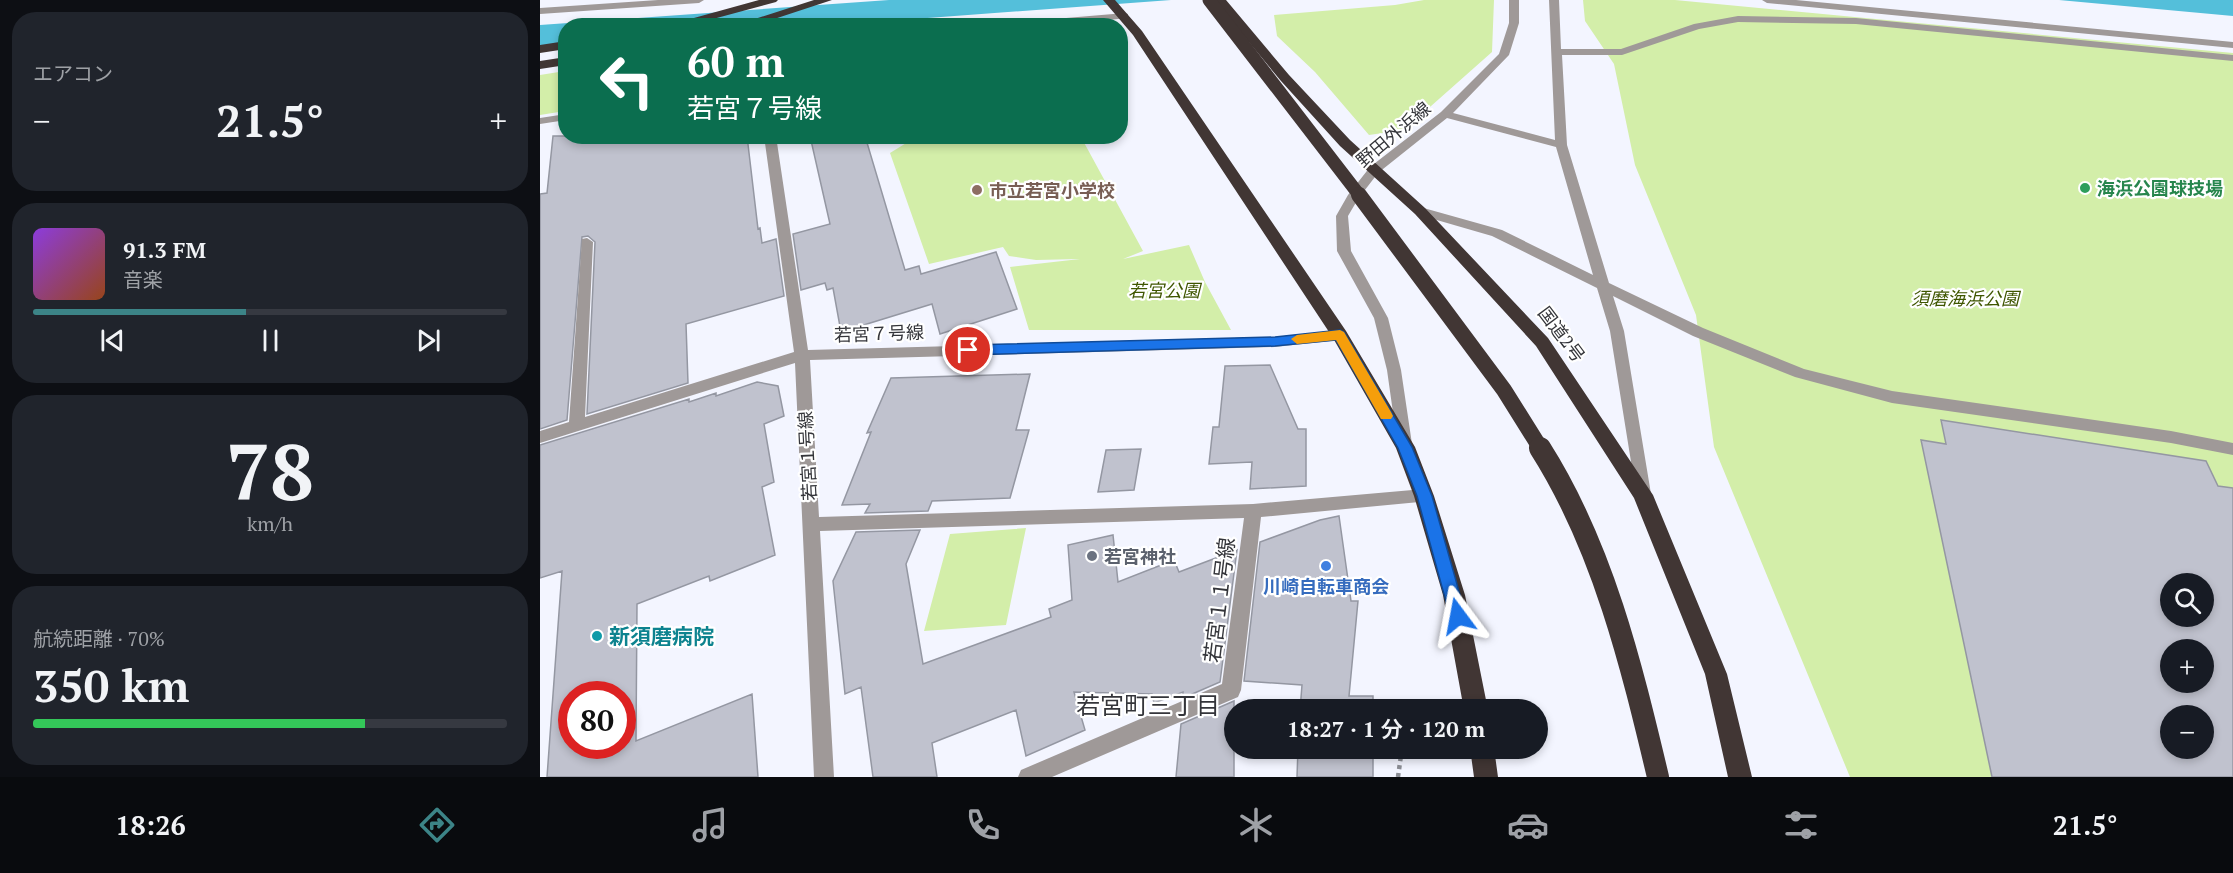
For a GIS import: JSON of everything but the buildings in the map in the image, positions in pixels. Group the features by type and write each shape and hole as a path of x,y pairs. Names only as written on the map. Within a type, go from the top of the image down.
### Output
{"highway":[{"path":"702,18 772,0"},
{"path":"766,18 826,0"},
{"path":"1109,0 1125,16"},
{"path":"1209,0 1372,212 1504,390 1562,482 1603,578 1634,678 1658,777"},
{"name":"国道2号","path":"1220,0 1285,78 1374,170 1420,211 1542,342 1643,495 1716,674 1740,777"},
{"path":"1128,20 1340,335 1405,447 1424,496 1454,595 1474,699"},
{"path":"540,49 558,46"},
{"path":"540,65 558,62"},
{"path":"1484,759 1486,777"}],"street":[{"path":"540,11 699,0"},
{"name":"野田外浜線","path":"1405,447 1394,370 1381,318 1344,251 1342,216 1352,198 1374,170 1445,114 1504,55 1514,23 1514,0"},
{"path":"1554,0 1561,145 1617,331 1643,495"},
{"path":"1767,0 2233,45"},
{"path":"1101,18 1125,16"},
{"path":"1556,52 1622,52 1697,26 1738,19 1856,21 2233,58"},
{"path":"1445,114 1561,145"},
{"path":"540,121 558,118"},
{"name":"若宮１号線","path":"771,144 802,355 824,777"},
{"path":"1420,211 1497,233 1698,332 1800,373 1892,397 2171,437 2233,449"},
{"path":"578,426 587,242"},
{"name":"若宮７号線","path":"540,437 802,355 1264,342 1340,335"},
{"path":"811,524 1253,511 1424,496"},
{"name":"若宮１１号線","path":"1028,777 1231,690 1253,511"}],"path":[{"path":"1398,777 1400,759"}],"green space":[{"path":"1424,0 1494,0 1492,52 1404,130 1369,135 1315,72 1277,36 1274,15 1395,5"},
{"name":"須磨海浜公園","path":"1583,0 1675,0 2233,53 2233,777 1850,777 1714,447 1696,315 1635,165 1614,64 1585,21"},
{"path":"558,72 558,112 540,115 540,75"},
{"name":"若宮公園","path":"905,144 1085,144 1143,251 1123,259 1189,245 1205,282 1231,330 1029,330 1010,267 1080,259 1036,260 1009,256 1003,247 929,264 890,153"},
{"path":"1026,528 1006,625 924,631 950,534"}],"water":[{"path":"889,0 1171,0 928,18 638,18"},
{"path":"2059,0 2233,0 2233,16"},
{"path":"558,24 558,45 540,46 540,25"}],"slow traffic":[{"path":"1297,339 1340,335 1386,416"}],"place":[{"name":"海浜公園球技場","path":"2085,188"},
{"name":"市立若宮小学校","path":"977,190"},
{"name":"若宮神社","path":"1092,556"},
{"name":"川崎自転車商会","path":"1326,566"},
{"name":"新須磨病院","path":"597,636"}],"district":[{"name":"若宮町三丁目","path":"1148,705"}],"route":[{"path":"968,350 1275,342 1340,335 1405,447 1424,496 1454,595 1458,616"}]}
